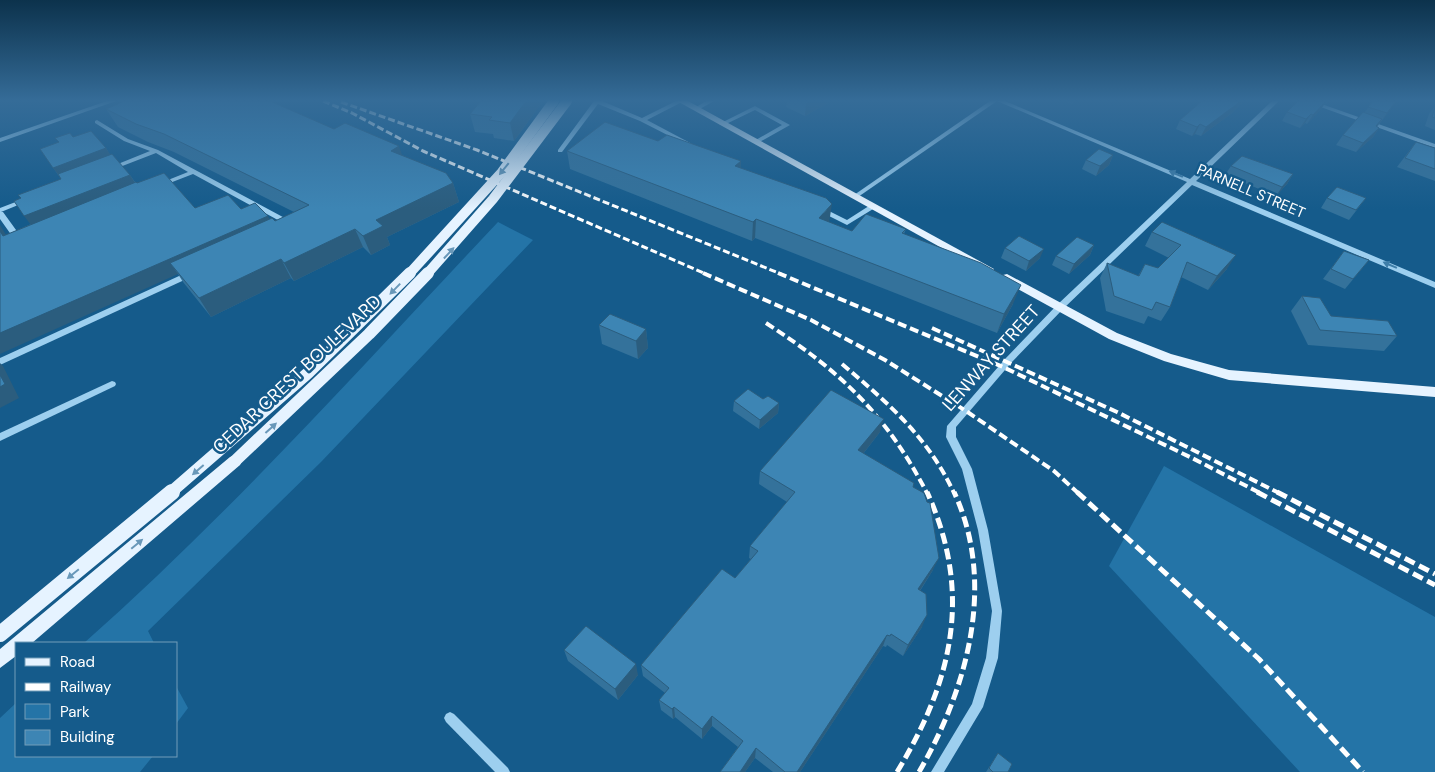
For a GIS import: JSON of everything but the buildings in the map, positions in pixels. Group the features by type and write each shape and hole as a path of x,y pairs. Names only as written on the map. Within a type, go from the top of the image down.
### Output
{"main road":[{"name":"CEDAR CREST BOULEVARD","path":"0,634 164,499 333,350 396,288 476,203 506,168 528,137"},
{"name":"CEDAR CREST BOULEVARD","path":"21,642 235,461 396,310 494,201 541,137"},
{"path":"747,137 1113,336 1159,355 1229,375 1435,392"},
{"path":"0,660 15,647"}],"street":[{"path":"121,137 156,152"},
{"path":"560,151 570,137"},
{"path":"676,137 696,147"},
{"path":"756,142 765,137"},
{"path":"856,196 942,137"},
{"name":"PARNELL STREET","path":"1086,137 1435,285"},
{"name":"LENWAY STREET","path":"937,772 977,707 992,658 997,611 979,515 967,469 951,437 952,426 1008,362 1060,307 1239,137"},
{"path":"1409,137 1435,146"},
{"path":"193,172 295,226 286,230"},
{"path":"811,205 847,223 874,206"},
{"path":"0,362 197,271"},
{"path":"0,437 112,384"},
{"path":"450,718 504,772"}],"lane":[{"path":"101,172 156,152 193,172"},
{"path":"148,190 193,172"},
{"path":"30,238 20,241 0,212 37,196"}],"green space":[{"path":"498,222 533,240 321,462 148,631 154,642 85,642 192,542 346,384"},
{"path":"1164,466 1435,617 1435,772 1300,772 1109,566"},
{"path":"178,690 188,708 178,721"},
{"path":"15,704 15,757 152,757 140,772 0,772 0,718"}],"railway":[{"path":"397,137 423,151 706,274"},
{"path":"440,137 477,150 781,274"},
{"path":"703,273 811,320 885,360 966,411 1054,471 1078,493"},
{"path":"778,273 1003,367 1260,493"},
{"path":"766,323 817,359 859,396 895,440 927,493"},
{"path":"932,328 1117,412 1277,492"},
{"path":"842,364 906,422 932,455 954,493"},
{"path":"897,772 932,704 943,670 950,635 952,601 950,565 941,529 927,492"},
{"path":"919,772 951,706 963,671 971,635 974,599 973,563 967,527 954,492"},
{"path":"1077,492 1259,659 1363,772"},
{"path":"1257,492 1435,585"},
{"path":"1277,492 1435,574"}]}
